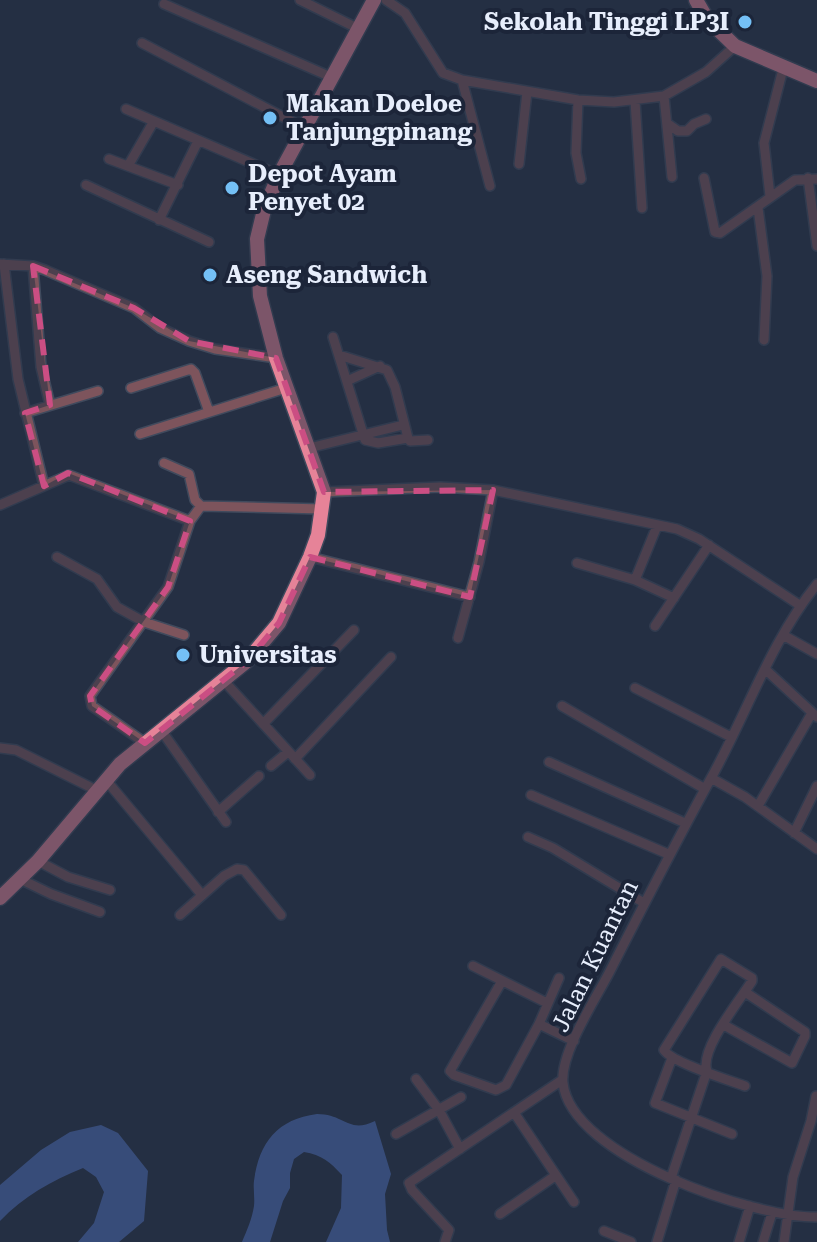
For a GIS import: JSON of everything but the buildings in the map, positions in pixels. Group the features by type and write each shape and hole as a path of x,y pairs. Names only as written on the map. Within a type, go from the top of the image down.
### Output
{"highway":[{"path":"0,898 38,861 101,785 145,743 247,661 279,623 310,557 324,492 276,358 260,296 257,239 264,210 279,175 374,0"},
{"path":"696,0 707,19 735,46 817,81"}],"street":[{"path":"300,0 357,28"},
{"path":"386,0 405,13 438,69 462,80 578,100 635,101 664,96 706,72 735,46"},
{"path":"164,4 331,77"},
{"path":"142,43 304,128"},
{"path":"770,196 764,143 783,69"},
{"path":"462,80 490,186"},
{"path":"519,164 527,92"},
{"path":"664,96 672,177"},
{"path":"578,100 576,153 581,179"},
{"path":"635,101 642,208"},
{"path":"126,109 279,175"},
{"path":"668,124 678,131 687,131 706,119"},
{"path":"128,166 154,121"},
{"path":"159,220 198,141"},
{"path":"109,159 178,185"},
{"path":"704,178 716,233 725,231 795,180 812,178 817,246"},
{"path":"86,185 209,242"},
{"path":"758,208 767,276 764,340"},
{"path":"44,486 25,413 2,264 33,266 134,308 160,328 189,341 215,349 276,358"},
{"path":"33,266 41,367 50,405"},
{"path":"333,337 362,436 365,440 378,443 408,438"},
{"path":"339,355 387,370 408,438 410,441 428,440"},
{"path":"347,381 380,366"},
{"path":"131,388 191,369 209,412"},
{"path":"140,434 286,388"},
{"path":"25,413 98,391"},
{"path":"309,448 403,425"},
{"path":"164,463 189,474 195,500 201,506 322,509"},
{"path":"0,505 64,476 73,476 190,521"},
{"path":"324,492 440,487 493,490 677,529 709,545 801,606"},
{"path":"458,638 493,490"},
{"path":"145,743 92,706 89,699 93,687 144,622 172,578 190,521 201,506"},
{"path":"635,580 657,526"},
{"path":"655,626 709,545"},
{"path":"57,557 97,579 114,604 144,622 184,635"},
{"path":"310,557 470,597"},
{"path":"577,563 635,580 674,598"},
{"name":"Jalan Kuantan","path":"562,1080 574,1041 668,854 711,778 783,635 816,587"},
{"path":"263,724 354,630"},
{"path":"783,635 817,654"},
{"path":"271,766 291,756 391,657"},
{"path":"758,806 814,715 766,670"},
{"path":"224,681 310,775"},
{"path":"635,688 731,737"},
{"path":"562,706 705,789"},
{"path":"161,730 226,822"},
{"path":"0,748 16,750 101,785 202,895"},
{"path":"549,762 685,823"},
{"path":"218,812 259,776"},
{"path":"711,778 758,806 817,849"},
{"path":"794,833 817,786"},
{"path":"531,795 668,854"},
{"path":"528,837 553,848 644,903"},
{"path":"38,861 68,877 110,890"},
{"path":"180,915 234,869 243,869 281,915"},
{"path":"20,879 100,912"},
{"path":"657,1242 707,1071 705,1059 752,978 720,960 664,1050 672,1058 707,1071 745,1086"},
{"path":"473,966 547,1003"},
{"path":"502,981 453,1064 452,1074 501,1090 539,1024 559,978"},
{"path":"724,1025 792,1063 805,1032 745,992"},
{"path":"539,1024 574,1041"},
{"path":"672,1058 655,1103 732,1134"},
{"path":"416,1079 439,1110 460,1149"},
{"path":"445,1242 449,1230 409,1183 562,1080 569,1103 589,1129 605,1144 636,1163 772,1213 817,1217"},
{"path":"784,1242 793,1177 816,1096"},
{"path":"396,1134 461,1097"},
{"path":"515,1114 574,1202"},
{"path":"500,1214 555,1176"},
{"path":"739,1242 750,1206"},
{"path":"763,1242 772,1213"},
{"path":"604,1231 631,1242"}],"highlighted area":[{"path":"33,266 134,308 189,341 276,358 324,492 493,490 470,597 310,557 279,623 247,661 145,743 92,706 90,696 168,587 190,521 68,473 44,486 25,413 50,405"}],"water":[{"path":"317,1114 358,1125 375,1121 391,1174 385,1194 390,1242 326,1242 341,1208 342,1175 325,1160 304,1152 294,1159 290,1188 270,1242 242,1242 253,1211 257,1167 266,1144 291,1121"},
{"path":"101,1125 118,1133 148,1171 144,1221 119,1242 78,1242 94,1223 104,1192 96,1177 83,1168 38,1190 0,1221 0,1185 41,1150 70,1132"}],"place":[{"name":"Sekolah Tinggi LP3I","path":"745,22"},
{"name":"Makan Doeloe Tanjungpinang","path":"270,118"},
{"name":"Depot Ayam Penyet 02","path":"232,188"},
{"name":"Aseng Sandwich","path":"210,275"},
{"name":"Universitas","path":"183,655"}]}
